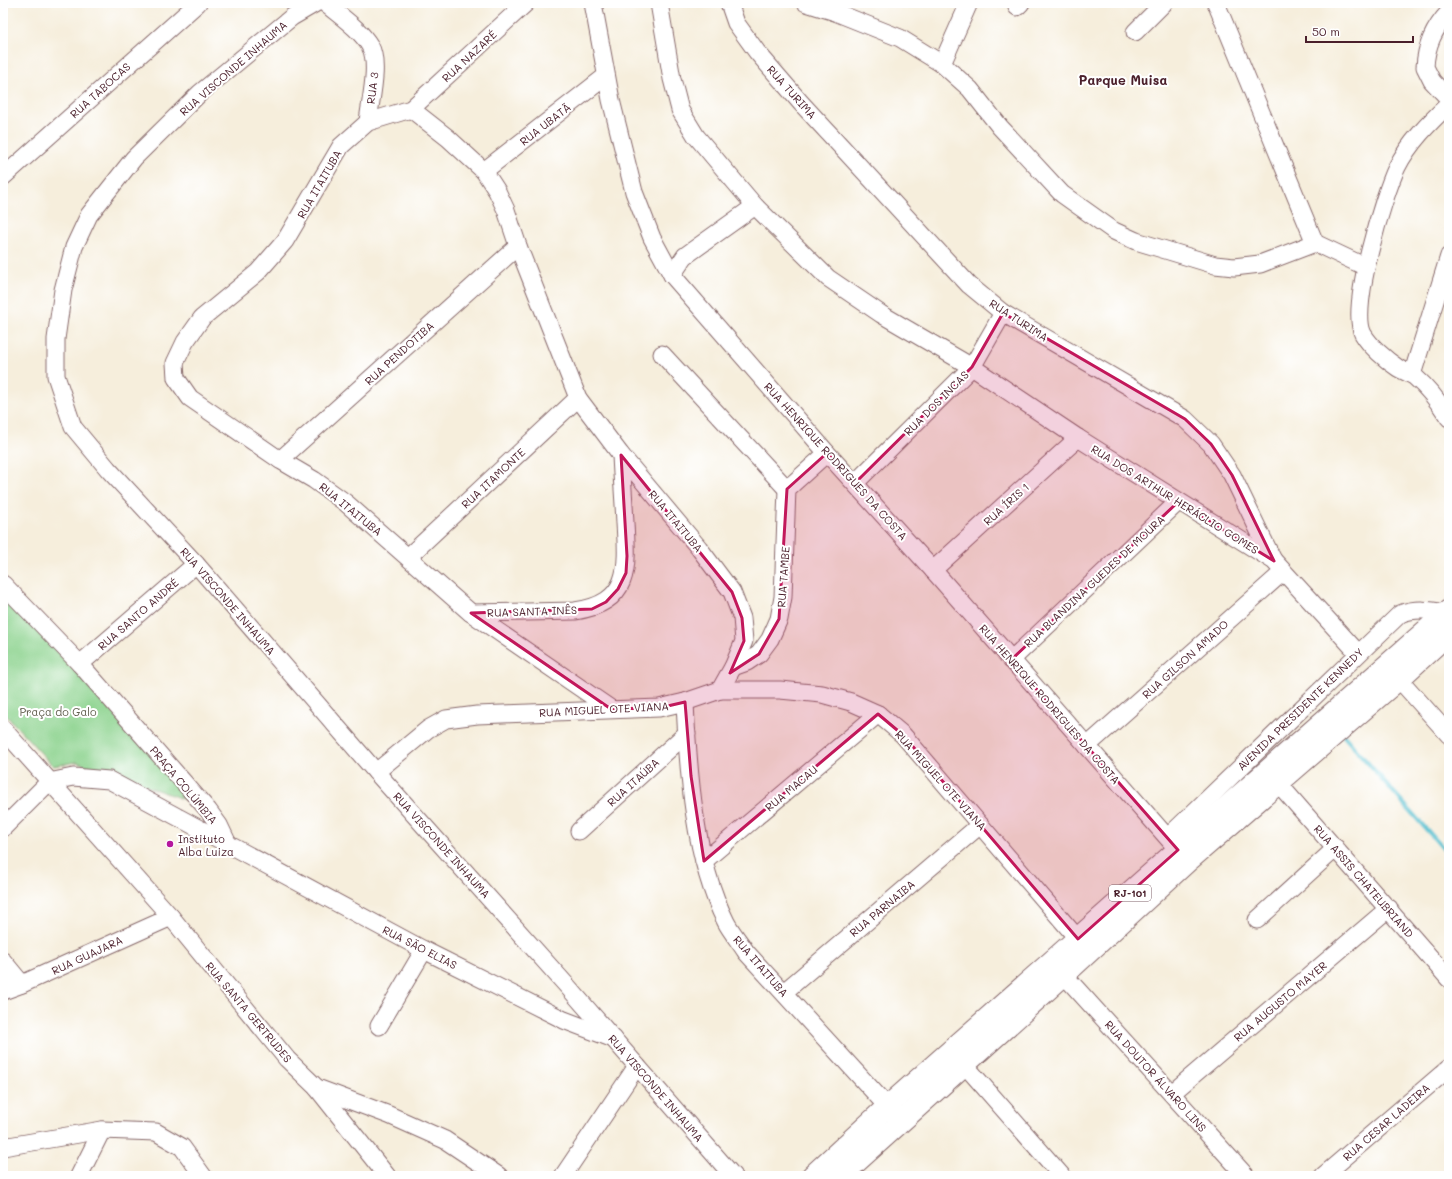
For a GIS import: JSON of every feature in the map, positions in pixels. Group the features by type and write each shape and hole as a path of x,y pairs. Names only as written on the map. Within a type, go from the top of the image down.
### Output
{"main road":[{"name":"RJ-101","path":"850,1173 901,1122 1064,975 1178,849 1278,783 1399,679 1448,619"},
{"name":"RJ-101","path":"812,1176 888,1106 1178,849 1448,619"}],"street":[{"name":"RUA TABOCAS","path":"3,177 198,3"},
{"name":"RUA VISCONDE INHAUMA","path":"316,3 292,17 200,93 134,158 89,215 74,247 63,290 56,339 56,376 73,427 108,469 196,564 376,772 614,1039 733,1176"},
{"name":"RUA 3","path":"325,3 360,34 370,46 375,63 368,122"},
{"name":"RUA NAZARÉ","path":"411,109 526,3"},
{"name":"RUA HENRIQUE RODRIGUES DA COSTA","path":"594,3 606,76 634,192 652,238 672,275 827,453 933,570 1178,849"},
{"name":"RUA DOS ARTHUR HERÁCLIO GOMES","path":"659,3 672,79 680,110 696,136 755,206 828,278 881,314 972,367 1078,438 1278,566 1358,653"},
{"name":"RUA TURIMA","path":"729,3 736,23 757,52 801,104 969,285 1003,313 1178,415 1211,444 1232,475 1278,566"},
{"path":"806,3 835,7 900,38 942,64 970,89 1000,127 1062,194 1114,231 1136,241 1215,265 1234,267 1260,264 1315,243"},
{"path":"942,64 969,3"},
{"path":"1135,32 1164,3"},
{"path":"1216,3 1315,243 1366,267"},
{"path":"1449,12 1438,23 1432,35 1425,67 1432,81 1449,99"},
{"name":"RUA UBATÃ","path":"484,171 606,76"},
{"path":"1449,104 1415,141 1398,166 1385,195 1366,267 1360,317 1363,333 1396,367 1412,375 1437,400 1449,418"},
{"name":"RUA ITAITUBA","path":"611,709 471,613 346,503 314,480 280,460 190,398 176,378 175,363 185,342 202,318 258,272 285,241 341,146 368,122 411,109 448,138 484,171 497,191 506,210 518,246 578,398 621,456 699,548 732,592 742,618 744,641 733,667 720,690"},
{"path":"672,275 685,256 755,206"},
{"name":"RUA PENDOTIBA","path":"280,460 518,246"},
{"path":"1412,375 1449,256"},
{"name":"RUA DOS INCAS","path":"855,483 972,367 1003,313"},
{"path":"662,354 786,489 827,453"},
{"name":"RUA ITAMONTE","path":"408,557 578,398"},
{"name":"RUA ÍRIS 1","path":"933,570 1078,438"},
{"name":"RUA SANTA INÊS","path":"471,613 575,611 592,608 606,602 618,589 626,573 627,556 621,456"},
{"name":"RUA TAMBE","path":"733,667 747,662 759,654 770,639 779,618 783,597 786,489"},
{"name":"RUA BLANDINA GUEDES DE MOURA","path":"1011,660 1178,502"},
{"name":"RUA SANTO ANDRÉ","path":"80,664 196,564"},
{"name":"RUA GILSON AMADO","path":"1087,746 1278,566"},
{"name":"PRAÇA COLÚMBIA","path":"3,584 80,664 208,810 219,825 229,846"},
{"name":"AVENIDA PRESIDENTE KENNEDY","path":"1178,849 1358,653 1400,614 1420,610 1448,619"},
{"path":"1399,679 1449,735"},
{"name":"RUA MIGUEL OTE VIANA","path":"376,772 428,729 446,719 477,715 659,708 685,702 720,690 780,690 822,694 851,702 878,714 903,735 1078,938"},
{"name":"RUA ITAITUBA","path":"685,702 686,733 695,810 704,861 714,895 726,923 746,952 901,1122"},
{"name":"RUA MACAU","path":"704,861 878,714"},
{"path":"3,729 48,782 3,828"},
{"name":"RUA ITAÚBA","path":"579,831 686,733"},
{"name":"PRAÇA COLÚMBIA","path":"48,782 73,777 109,780 229,846"},
{"name":"RUA SANTA GERTRUDES","path":"48,782 171,917 287,1059 317,1088 389,1115 445,1140 499,1176"},
{"name":"RUA ASSIS CHATEUBRIAND","path":"1278,783 1389,908 1449,979"},
{"name":"RUA PARNAIBA","path":"784,992 980,825"},
{"name":"RUA SĀO ELIAS","path":"229,846 424,950 564,1020 614,1039"},
{"path":"1257,920 1336,848"},
{"name":"RUA AUGUSTO MAYER","path":"1172,1093 1389,908"},
{"name":"RUA GUAJARA","path":"3,991 22,984 171,917"},
{"path":"379,1026 424,950"},
{"path":"3,960 22,984"},
{"name":"RUA DOUTOR ÁLVARO LINS","path":"1064,975 1246,1176"},
{"path":"964,1064 1062,1176"},
{"path":"563,1176 637,1066"},
{"name":"RUA CESAR LADEIRA","path":"1323,1176 1449,1068"},
{"path":"317,1088 387,1176"},
{"path":"3,1146 102,1130 156,1132 182,1147 203,1176"},
{"path":"79,1176 102,1130"}],"highlighted area":[{"path":"1003,313 1185,419 1211,444 1232,475 1274,561 1178,502 1011,660 1178,850 1078,939 903,735 878,714 704,861 691,776 685,702 659,708 611,709 471,613 592,609 606,602 618,589 626,573 627,556 621,455 732,592 742,618 744,641 730,673 759,654 779,619 787,489 827,453 855,483 972,367"}],"green space":[{"name":"Praça do Galo","path":"3,595 59,651 200,805 77,762 53,766 3,712"}],"waterway":[{"path":"1344,736 1449,855"}],"place":[{"name":"Instituto Alba Luiza","path":"170,844"}],"district":[{"name":"Parque Muisa","path":"1123,79"}]}
